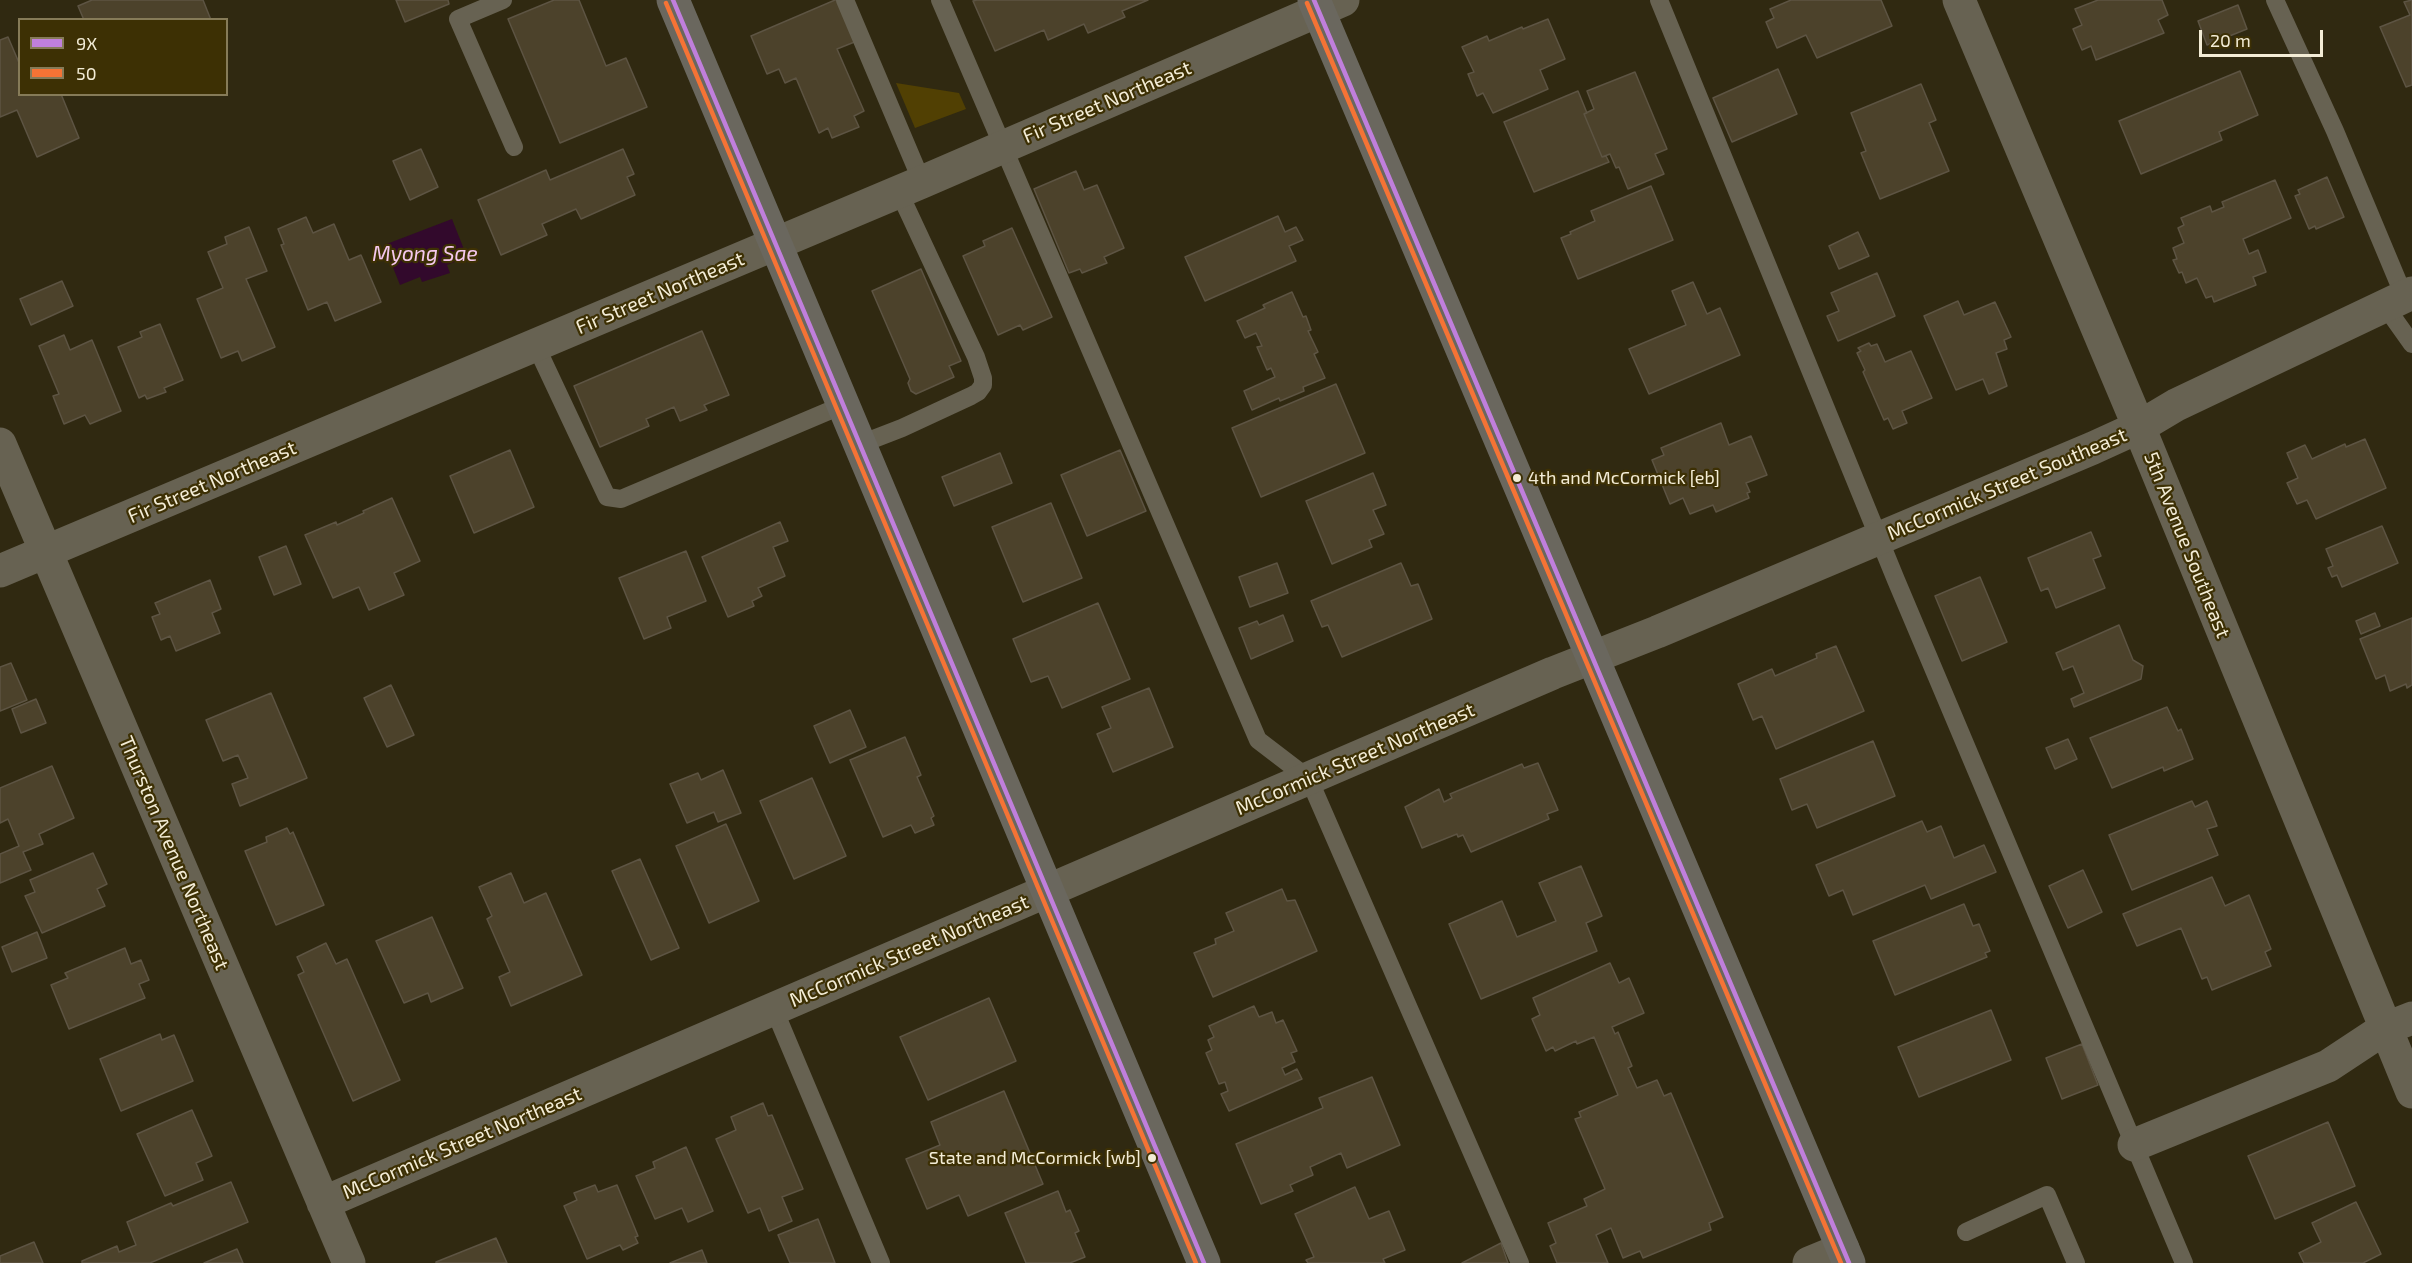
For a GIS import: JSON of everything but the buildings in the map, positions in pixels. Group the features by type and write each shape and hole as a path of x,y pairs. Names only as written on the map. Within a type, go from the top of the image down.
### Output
{"main road":[{"path":"673,0 858,445 1204,1263"},
{"path":"1325,4 1593,656 1846,1256"}],"street":[{"name":"5th Avenue Southeast","path":"1959,0 2139,427 2398,1023 2412,1092"},
{"name":"Fir Street Northeast","path":"0,571 910,187 1325,4"},
{"name":"McCormick Street Southeast","path":"1593,656 1657,632 2139,427 2176,405 2400,298"},
{"name":"Thurston Avenue Northeast","path":"0,444 349,1263"},
{"name":"McCormick Street Northeast","path":"323,1203 1593,656"},
{"path":"2134,1145 2328,1066 2398,1023"},
{"path":"1809,1263 1846,1256"}],"lane":[{"path":"503,0 458,19 514,147"},
{"path":"845,0 910,187 983,378 983,385 971,396 902,428 858,445"},
{"path":"940,0 1258,740 1309,779 1520,1263"},
{"path":"1659,0 1879,538 2184,1263"},
{"path":"2275,0 2335,131 2400,298 2412,344"},
{"path":"536,346 607,497 621,499 843,405"},
{"path":"774,1009 881,1263"},
{"path":"1966,1232 2047,1195 2076,1263"}],"shaded area":[{"path":"896,83 959,93 966,109 915,128"}],"water":[{"name":"Myong Sae","path":"452,219 467,257 447,265 450,273 422,282 420,277 400,285 384,245"}],"transit line":[{"name":"9X","path":"673,0 1204,1263"},
{"name":"9X","path":"1314,0 1849,1263"},
{"name":"50","path":"666,3 1196,1263"},
{"name":"50","path":"1307,3 1841,1263"}],"place":[{"name":"4th and McCormick [eb]","path":"1517,478"},
{"name":"State and McCormick [wb]","path":"1152,1158"}]}
